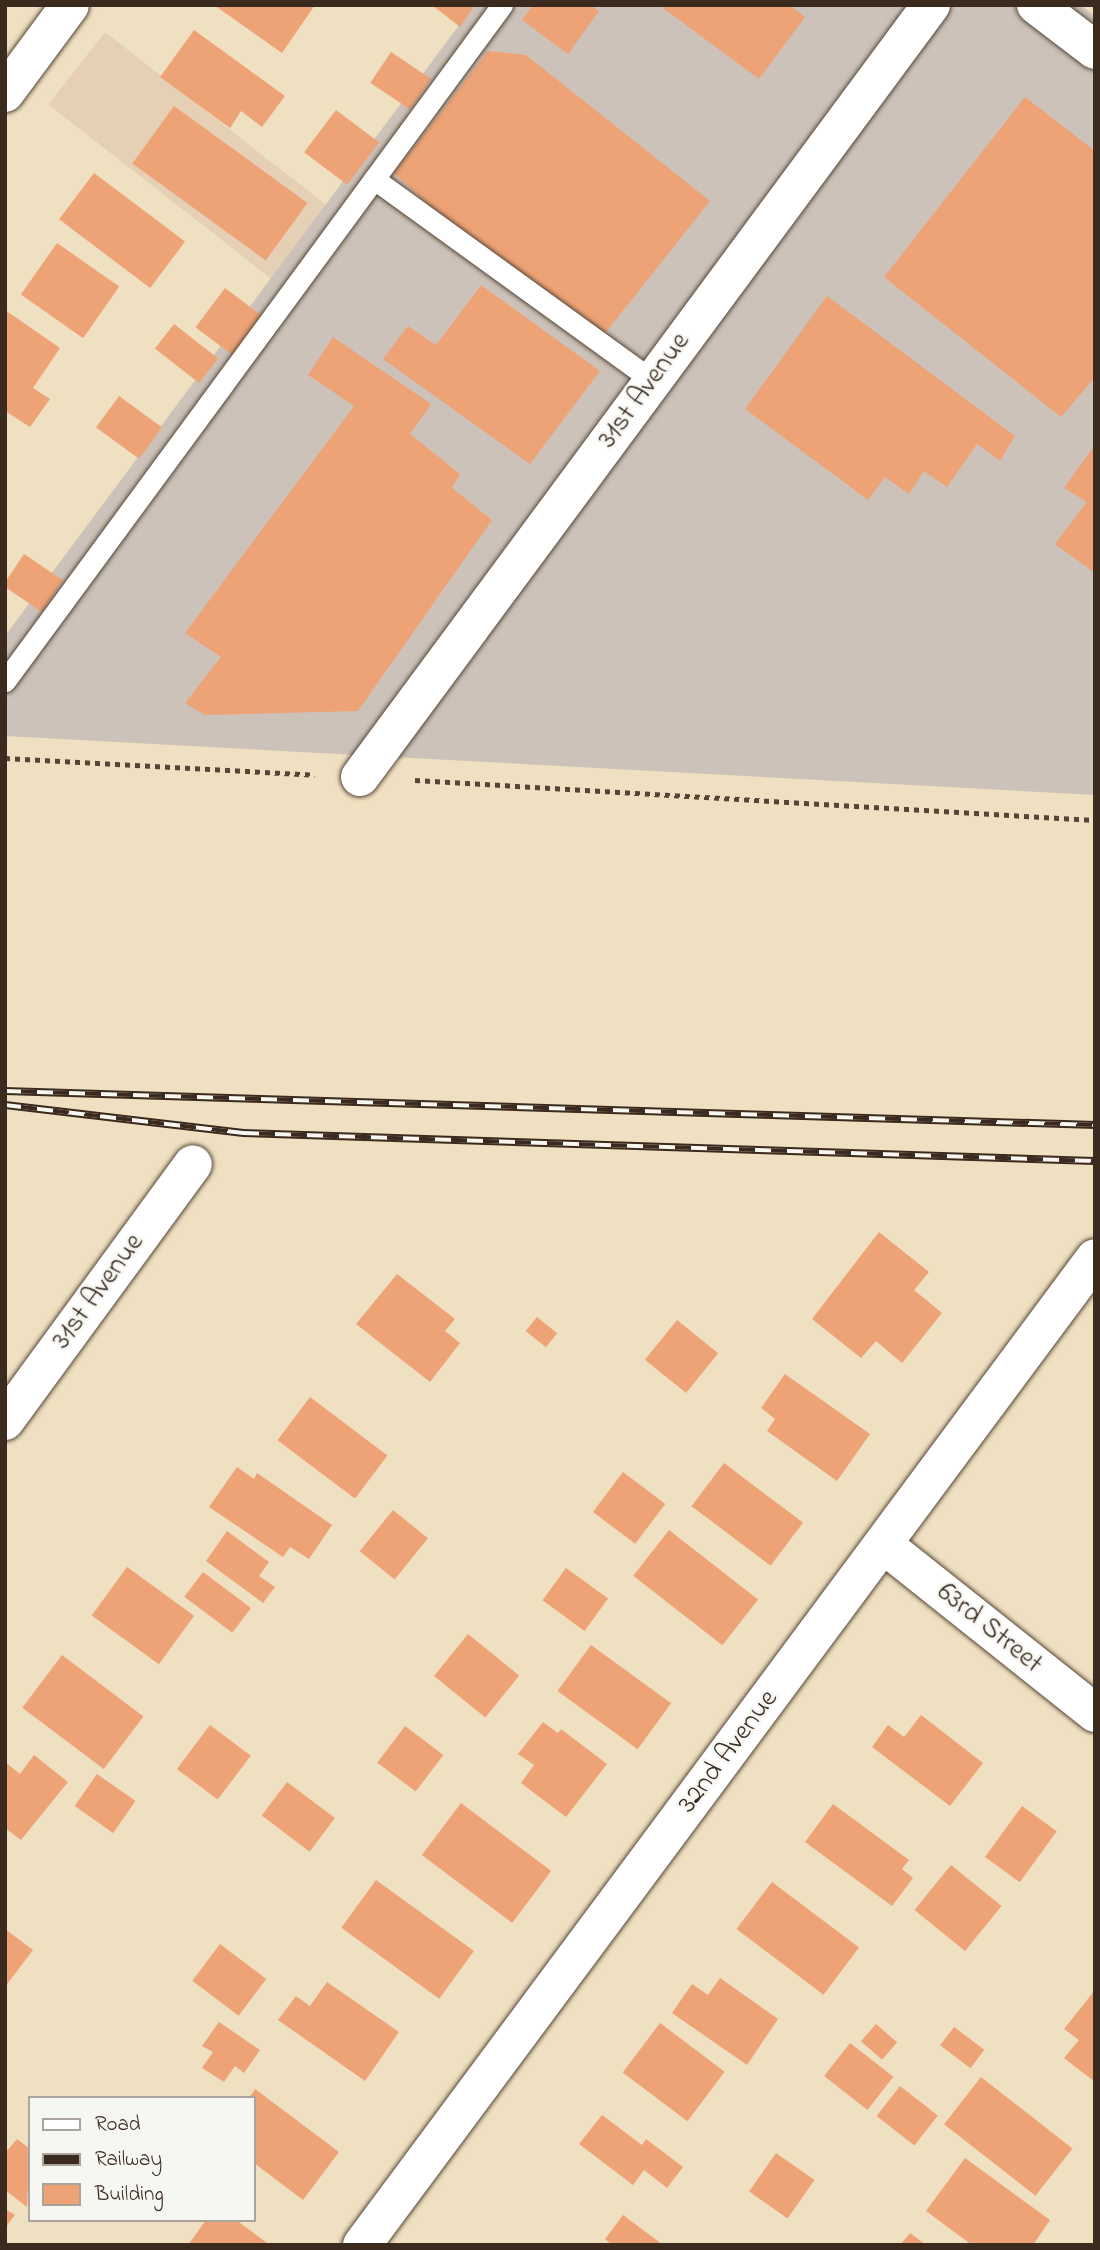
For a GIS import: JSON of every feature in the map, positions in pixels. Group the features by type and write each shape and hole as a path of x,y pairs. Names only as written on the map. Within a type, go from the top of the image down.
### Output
{"street":[{"path":"5,93 70,5"},
{"name":"31st Avenue","path":"360,777 931,5"},
{"path":"1036,5 1095,50"},
{"name":"31st Avenue","path":"5,1421 194,1164"},
{"name":"32nd Avenue","path":"362,2245 1095,1258"},
{"name":"63rd Street","path":"884,1545 1095,1713"}],"lane":[{"path":"5,681 502,5"},
{"path":"374,179 653,381"}],"path":[{"path":"5,758 1095,820"}],"shaded area":[{"path":"474,5 1080,5 1095,16 1095,795 5,736 5,636"},
{"path":"105,32 328,206 271,279 48,104"}],"building":[{"path":"214,5 315,5 282,53"},
{"path":"432,5 475,5 460,27"},
{"path":"533,5 591,5 599,11 568,54 522,20"},
{"path":"659,5 789,5 805,17 759,79"},
{"path":"194,30 285,96 262,127 241,111 230,128 160,77"},
{"path":"488,51 526,55 710,201 599,341 433,209 394,173"},
{"path":"391,52 431,79 410,110 370,83"},
{"path":"1025,97 1095,151 1095,377 1061,417 884,277"},
{"path":"174,106 307,203 266,260 132,163"},
{"path":"336,110 379,142 347,185 304,152"},
{"path":"94,173 185,242 150,288 59,219"},
{"path":"57,243 119,287 83,338 21,295"},
{"path":"481,285 600,371 530,464 383,359 408,326 436,345"},
{"path":"225,288 268,320 239,360 196,327"},
{"path":"827,296 1015,436 1000,461 977,444 947,487 924,471 909,494 885,477 868,500 745,409"},
{"path":"5,310 60,348 33,388 50,399 30,427 5,411"},
{"path":"174,324 218,358 199,383 155,348"},
{"path":"333,337 431,404 410,434 460,474 452,488 492,520 358,711 205,715 185,703 221,657 185,633 354,406 308,375"},
{"path":"119,396 162,427 139,459 96,428"},
{"path":"1095,445 1095,573 1055,544 1087,502 1064,488"},
{"path":"24,554 63,580 42,612 5,587 5,582"},
{"path":"879,1232 929,1272 914,1290 942,1313 902,1363 876,1341 861,1358 812,1319"},
{"path":"397,1274 455,1319 445,1331 460,1343 430,1382 356,1324"},
{"path":"537,1317 557,1333 546,1347 526,1331"},
{"path":"677,1320 718,1353 686,1393 645,1360"},
{"path":"785,1374 870,1434 837,1481 767,1431 775,1419 761,1408"},
{"path":"310,1397 387,1455 355,1499 278,1440"},
{"path":"724,1463 803,1523 771,1566 692,1506"},
{"path":"237,1467 254,1479 257,1473 332,1525 309,1559 290,1547 283,1557 209,1507"},
{"path":"623,1472 665,1504 635,1544 593,1512"},
{"path":"393,1510 428,1538 395,1580 360,1551"},
{"path":"669,1530 758,1600 722,1645 633,1576"},
{"path":"227,1531 269,1562 259,1576 275,1587 263,1603 206,1561"},
{"path":"127,1567 194,1616 159,1664 92,1616"},
{"path":"566,1568 608,1599 585,1631 542,1600"},
{"path":"203,1572 251,1608 232,1633 184,1597"},
{"path":"468,1634 519,1676 485,1718 434,1676"},
{"path":"591,1645 671,1703 638,1749 557,1691"},
{"path":"62,1655 143,1716 104,1769 22,1708"},
{"path":"921,1715 983,1763 950,1806 872,1747 888,1725 904,1737"},
{"path":"543,1722 558,1733 561,1729 607,1764 566,1817 521,1783 534,1765 518,1754"},
{"path":"210,1725 251,1756 218,1800 177,1769"},
{"path":"405,1726 443,1755 416,1792 377,1763"},
{"path":"34,1755 68,1782 21,1840 5,1828 5,1762 20,1774"},
{"path":"97,1774 136,1801 113,1833 75,1806"},
{"path":"287,1782 335,1818 310,1852 262,1816"},
{"path":"461,1803 551,1871 512,1923 422,1855"},
{"path":"833,1804 909,1860 902,1869 913,1878 892,1906 805,1842"},
{"path":"1022,1806 1057,1831 1020,1882 985,1857"},
{"path":"951,1865 1002,1906 965,1951 914,1910"},
{"path":"376,1880 474,1951 439,1999 341,1928"},
{"path":"772,1882 859,1948 824,1995 736,1929"},
{"path":"5,1929 33,1950 5,1987"},
{"path":"220,1944 266,1979 239,2016 192,1981"},
{"path":"720,1978 778,2019 747,2065 672,2013 692,1984 708,1995"},
{"path":"327,1982 399,2032 365,2081 278,2020 296,1996 310,2006"},
{"path":"1095,1990 1095,2082 1064,2058 1079,2040 1064,2029"},
{"path":"219,2022 260,2050 244,2073 235,2066 224,2082 202,2068 213,2052 202,2046"},
{"path":"660,2023 725,2072 687,2121 623,2073"},
{"path":"876,2024 897,2042 882,2060 861,2041"},
{"path":"954,2027 984,2050 971,2068 940,2045"},
{"path":"850,2043 893,2077 867,2110 824,2076"},
{"path":"981,2077 1072,2148 1035,2196 944,2124"},
{"path":"900,2086 938,2116 914,2145 877,2116"},
{"path":"255,2089 339,2152 303,2200 256,2165 256,2096 250,2096"},
{"path":"602,2115 642,2145 646,2139 683,2167 667,2188 644,2170 633,2185 579,2144"},
{"path":"17,2139 28,2147 27,2207 5,2190 5,2153"},
{"path":"776,2153 815,2180 788,2218 749,2192"},
{"path":"965,2158 1050,2220 1033,2245 972,2245 926,2211"},
{"path":"5,2209 15,2215 5,2228"},
{"path":"623,2215 663,2245 612,2245 605,2239"},
{"path":"205,2222 239,2222 270,2245 188,2245"},
{"path":"910,2233 926,2245 900,2245"}],"railway":[{"path":"5,1091 1095,1125"},
{"path":"5,1105 243,1133 1095,1161"}]}
